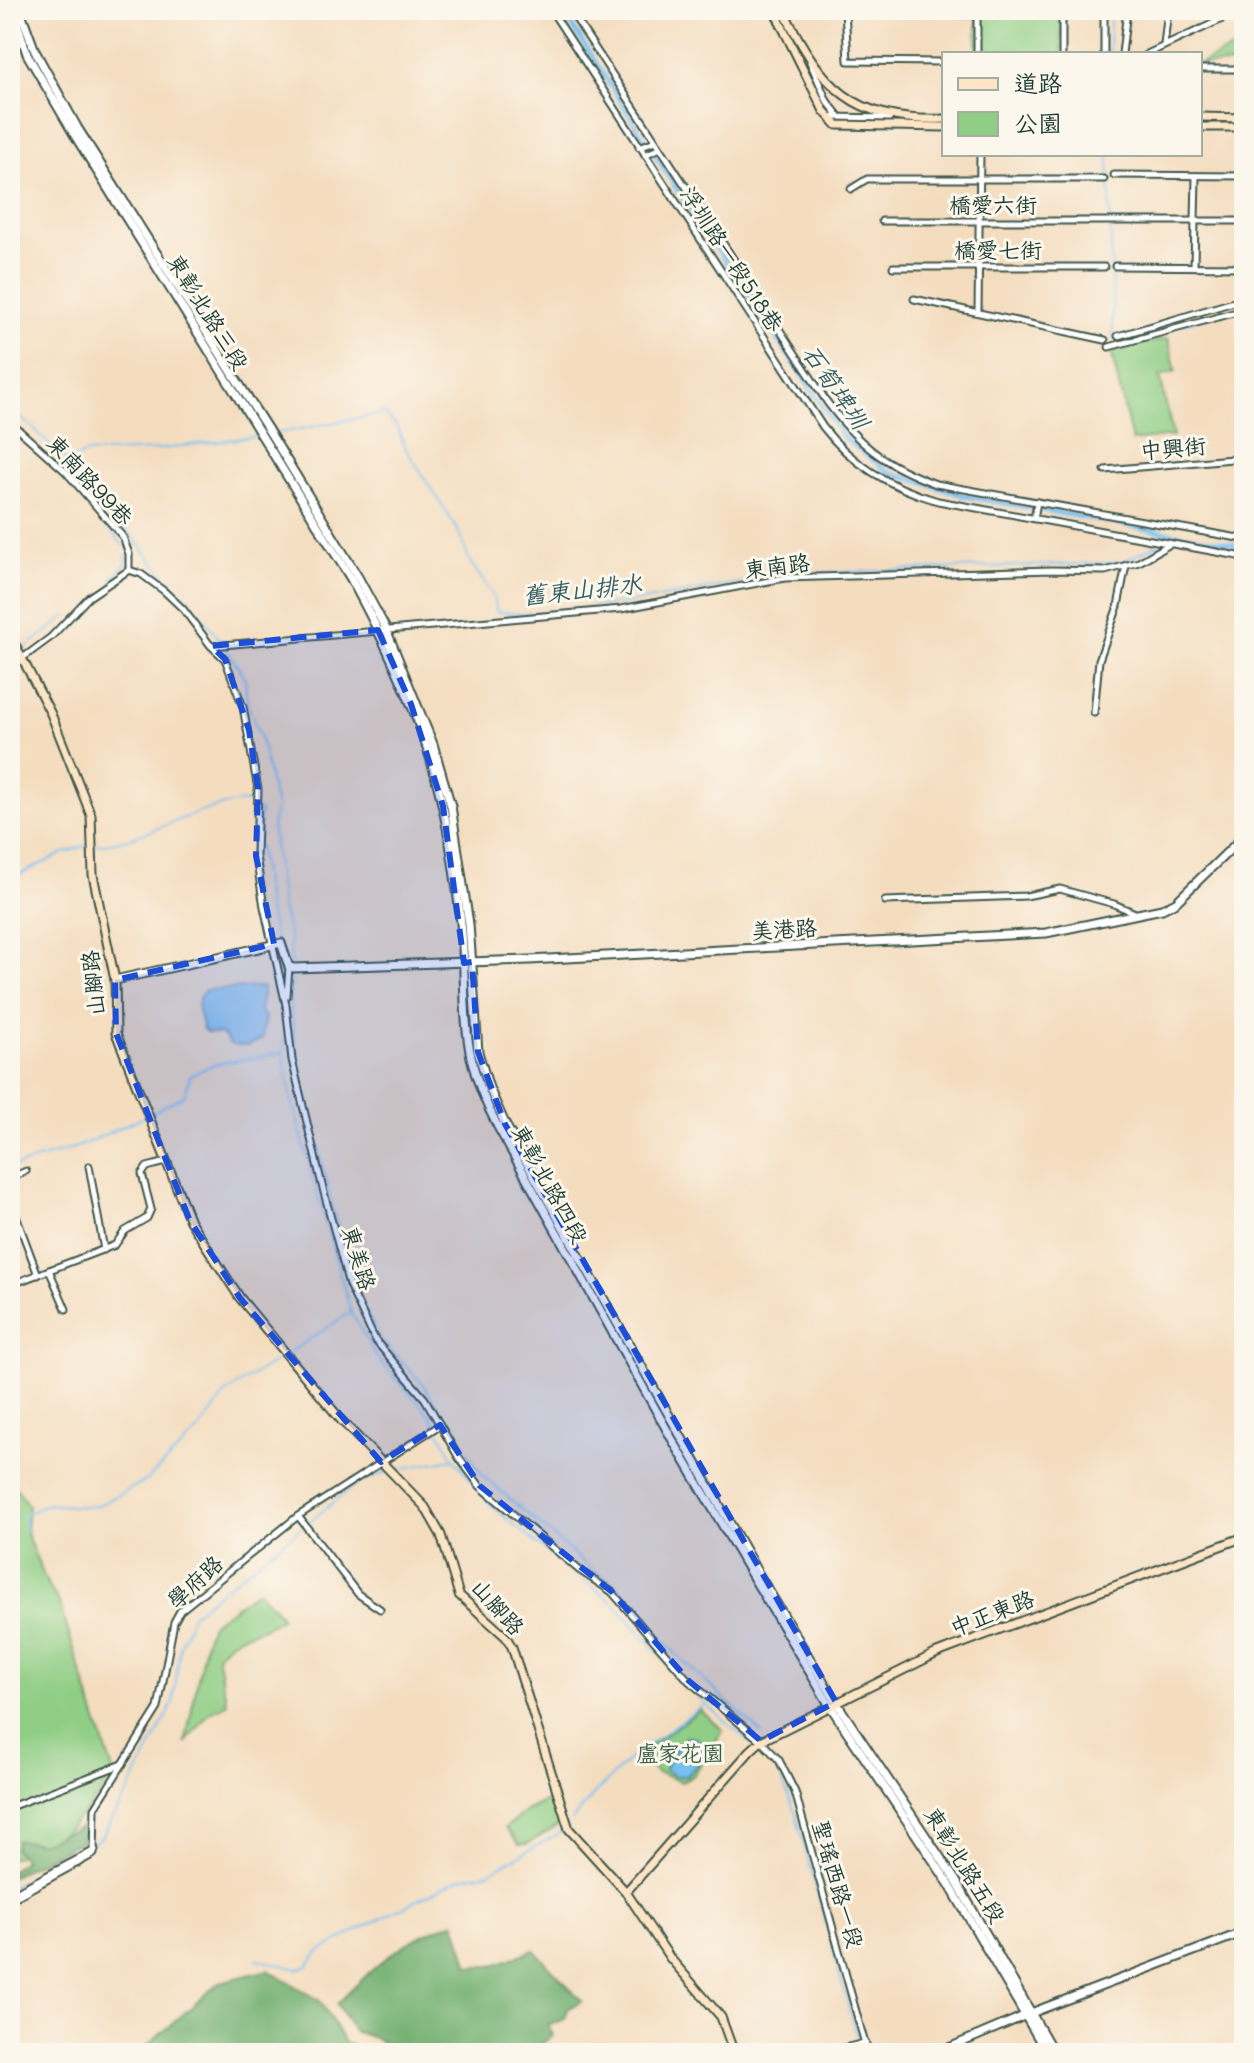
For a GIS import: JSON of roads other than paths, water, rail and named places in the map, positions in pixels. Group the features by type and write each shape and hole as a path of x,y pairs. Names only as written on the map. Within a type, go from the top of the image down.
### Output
{"main road":[{"path":"774,10 829,117 837,125 942,127"},
{"path":"783,10 808,58 828,84 842,95 877,113 903,118 942,119"},
{"path":"1202,117 1244,118"},
{"path":"1202,127 1244,127"},
{"name":"山腳路","path":"10,635 51,714 91,815 93,875 115,980 116,1033 190,1221 240,1298 341,1420 425,1507 438,1527 459,1595 506,1637 512,1647 568,1826 626,1892 670,1958 721,2017 734,2053"},
{"name":"中正東路","path":"626,1892 761,1741 937,1653 1244,1537"}],"street":[{"name":"東彰北路三段","path":"13,10 27,54 65,118 382,629"},
{"name":"東彰北路三段","path":"20,10 35,51 77,127 358,577 382,629"},
{"name":"浮圳路一段518巷","path":"551,10 836,443 879,477 921,496 1244,557"},
{"path":"570,10 827,402 861,443 901,471 936,484 1244,539"},
{"path":"1062,10 1062,52"},
{"path":"1104,10 1104,52"},
{"path":"1122,52 1127,10"},
{"path":"1164,46 1168,10"},
{"path":"1151,52 1229,13 1242,10"},
{"path":"942,62 848,61 845,12 977,12 977,52"},
{"path":"808,58 827,101 840,117"},
{"path":"1202,69 1244,69"},
{"path":"829,117 903,118"},
{"path":"639,147 655,141"},
{"path":"645,155 660,148"},
{"path":"978,312 980,156"},
{"path":"1114,175 1244,176"},
{"path":"1194,266 1196,176"},
{"path":"851,189 867,179 1104,179"},
{"name":"橋愛六街","path":"882,221 1244,221"},
{"path":"1115,266 1244,267"},
{"name":"橋愛七街","path":"893,267 1104,267"},
{"path":"914,299 1107,343 1244,310"},
{"path":"1118,336 1244,299"},
{"name":"東南路99巷","path":"10,422 66,472 123,537 129,554 129,570"},
{"name":"中興街","path":"1105,470 1244,458"},
{"path":"1034,519 1037,502"},
{"name":"東南路","path":"211,646 621,609 785,578 1105,571 1139,562 1167,544"},
{"path":"1094,713 1099,660 1122,594 1126,565"},
{"path":"23,656 51,637 89,597 129,570 141,574 174,600 225,659 249,730 258,789 256,856 286,1005"},
{"name":"東彰北路四段","path":"382,629 418,703 456,829 478,1052 489,1088 578,1265 833,1704"},
{"name":"美港路","path":"292,968 1046,933 1162,909 1176,902 1244,836"},
{"path":"885,901 1026,896 1060,889 1114,904 1140,915"},
{"path":"115,980 281,943 292,968 286,1005"},
{"name":"東美路","path":"286,1005 292,1060 349,1285 375,1340 425,1399 480,1486"},
{"path":"10,1285 115,1245 125,1231 147,1218 151,1205 142,1174 147,1167 166,1162"},
{"path":"89,1166 104,1250"},
{"path":"10,1178 26,1171"},
{"path":"10,1200 38,1275"},
{"path":"49,1270 66,1309"},
{"name":"學府路","path":"10,1898 88,1860 96,1849 95,1808 162,1699 174,1622 180,1611 298,1516 440,1425"},
{"name":"聖瑤西路一段","path":"480,1486 579,1570 612,1592 689,1681 761,1741 779,1760 795,1792 866,2049"},
{"path":"298,1516 358,1594 380,1609"},
{"name":"東彰北路五段","path":"833,1704 956,1881 1047,2053"},
{"path":"10,1807 124,1763"},
{"path":"937,2053 1244,1932"},
{"name":"東彰北路五段","path":"1028,2015 1054,2053"},
{"path":"827,2053 855,2046 866,2049"}],"water":[{"path":"263,987 260,1011 265,1016 262,1039 248,1046 231,1045 222,1034 207,1033 203,1029 198,1011 199,998 205,990"},
{"path":"685,1737 703,1743 705,1755 687,1776 674,1776 665,1770"}],"waterway":[{"name":"石筍埤圳","path":"562,10 672,182 844,438 889,472 969,497 1244,546"},
{"path":"1109,52 1110,10"},
{"path":"1109,156 1113,339 1120,341 1244,307"},
{"path":"10,409 87,481 174,587 190,599 222,643"},
{"name":"舊東山排水","path":"273,434 385,413 397,427 406,449 458,530 470,562 492,594 497,612 523,614 631,603 788,574 1107,563 1124,561 1158,544"},
{"path":"10,427 62,475 123,545"},
{"name":"舊東山排水","path":"62,475 76,458 87,453 154,450 259,436"},
{"name":"舊東山排水","path":"1164,541 1176,533"},
{"path":"112,579 126,564 126,555"},
{"path":"21,651 67,616"},
{"path":"226,648 245,678 247,703 260,736 276,807 272,826 291,965"},
{"path":"96,845 136,836 214,808 254,802"},
{"path":"259,839 260,810"},
{"path":"10,879 64,853 89,845"},
{"path":"259,846 267,905 276,942"},
{"path":"277,948 286,984"},
{"path":"292,971 289,998 298,1061 335,1217 360,1302 384,1343 422,1383 483,1476 591,1569 612,1582 678,1656 762,1734"},
{"path":"286,1026 283,1052 290,1093 317,1193 351,1312 377,1358 430,1415 454,1459 492,1506 556,1560 613,1602 705,1704 752,1744"},
{"path":"151,1113 185,1095 190,1076 214,1064 282,1053"},
{"path":"10,1168 80,1146 145,1116"},
{"path":"290,1352 351,1312"},
{"path":"25,1531 25,1515 46,1504 86,1507 101,1504 147,1480 198,1431 227,1392 285,1355"},
{"path":"393,1470 453,1459"},
{"path":"10,1887 74,1857 101,1837 127,1794 173,1703 180,1646 193,1613 358,1483 387,1472"},
{"path":"571,1821 634,1755 704,1705"},
{"path":"757,1748 777,1771 797,1818 858,2041"},
{"path":"257,1959 298,1969 308,1966 317,1953 354,1932 461,1878 490,1872 560,1833 567,1826"}],"park label":[{"name":"盧家花園","path":"680,1753"}]}
